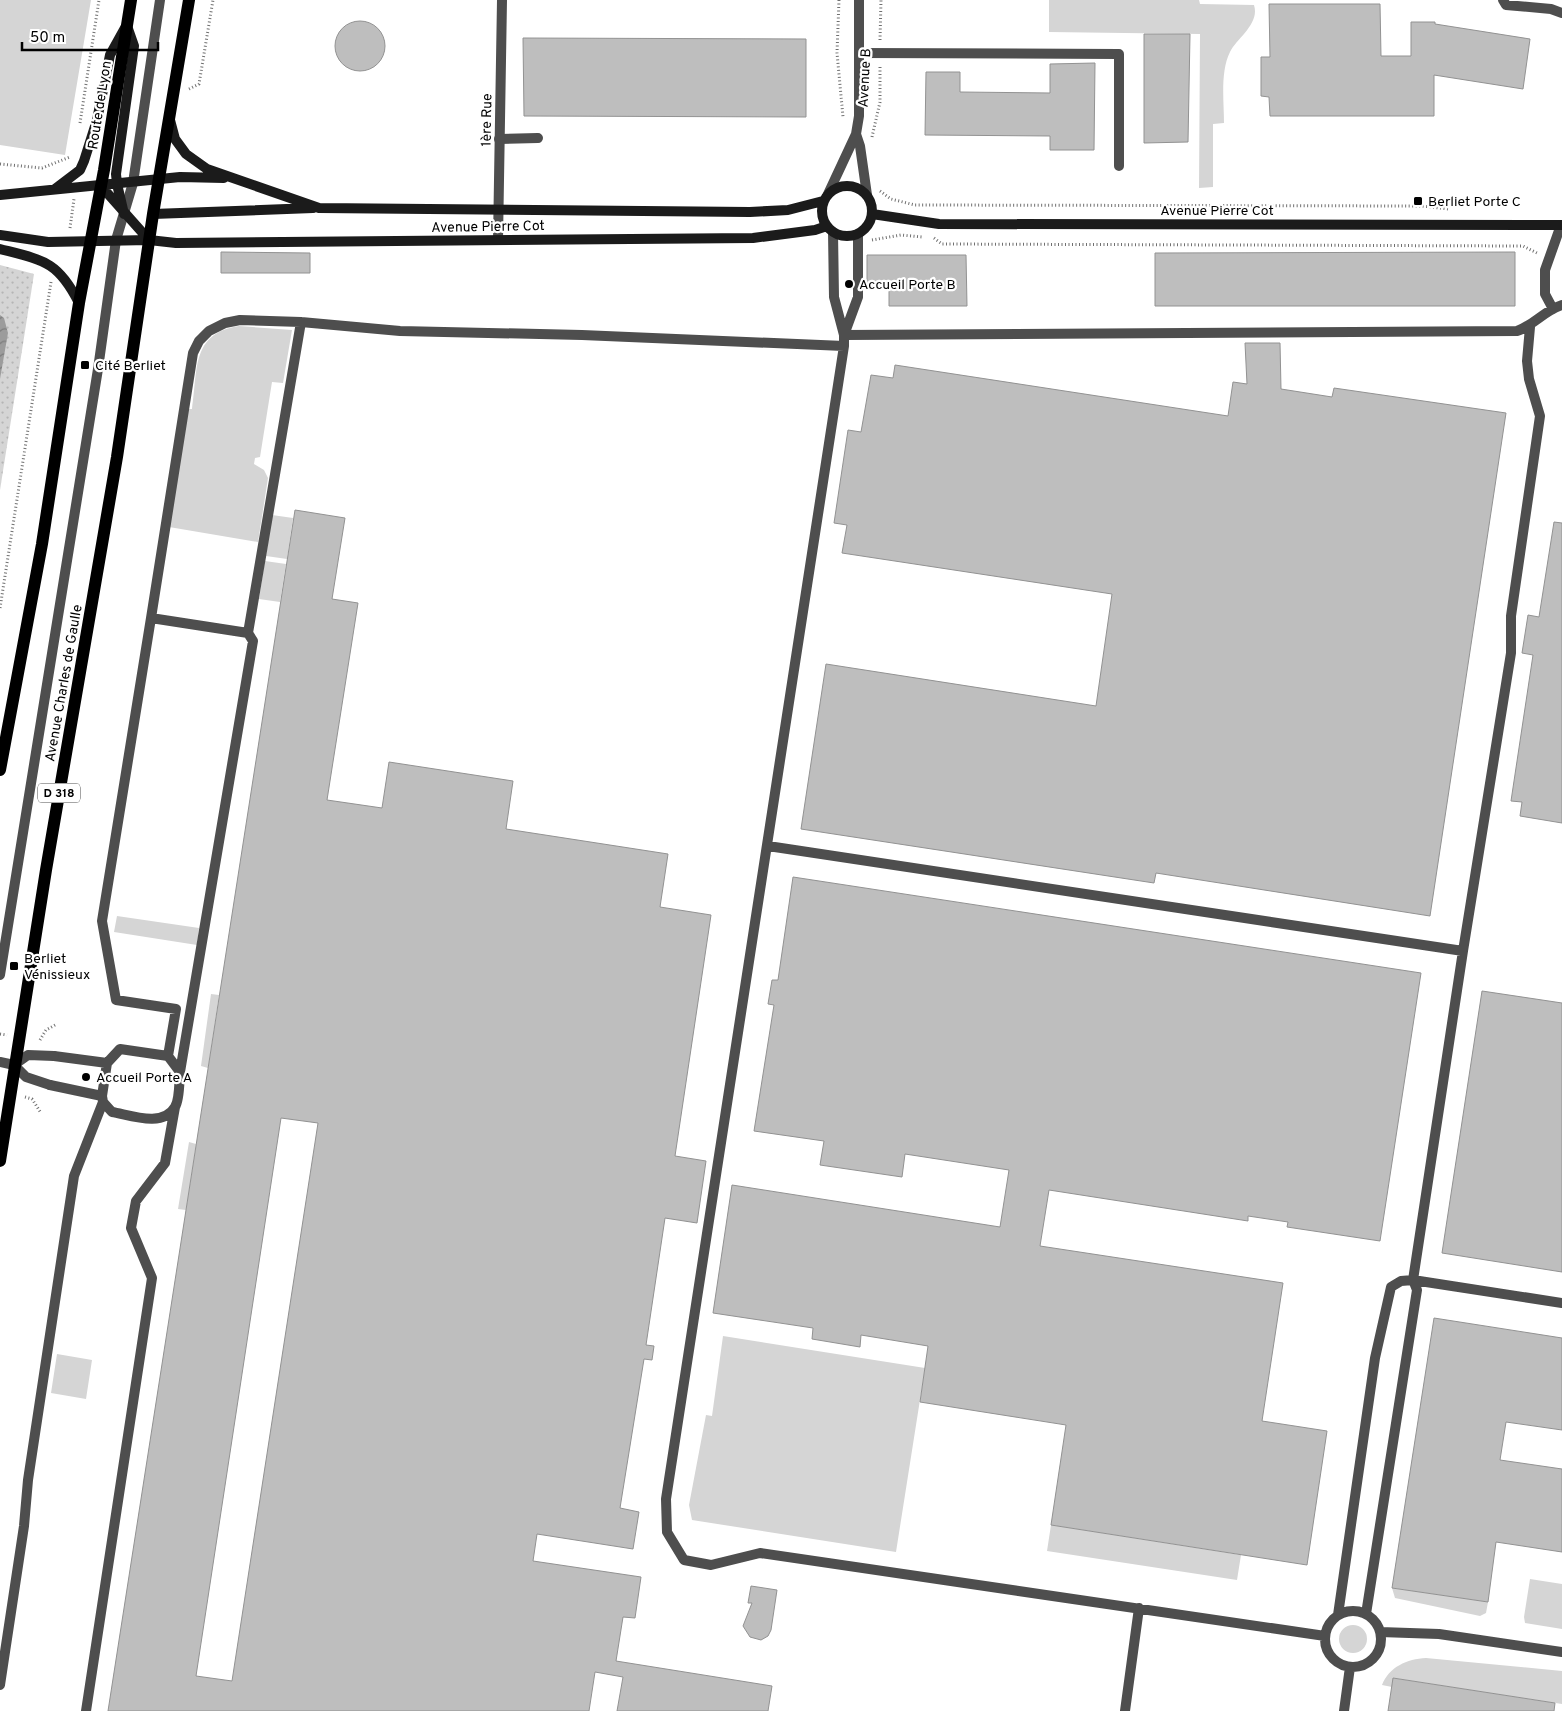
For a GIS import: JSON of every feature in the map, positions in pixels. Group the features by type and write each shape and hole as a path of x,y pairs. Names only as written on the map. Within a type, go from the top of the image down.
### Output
{"main road":[{"name":"Route de Lyon","path":"90,241 101,186 130,0"},
{"path":"159,180 189,0"},
{"name":"Avenue Charles de Gaulle","path":"0,1161 14,1065 117,457 159,180"},
{"path":"0,770 42,544 90,241"}],"street":[{"path":"0,974 107,314 116,240 133,183 160,0"},
{"name":"1ère Rue","path":"498,240 502,0"},
{"name":"Avenue B","path":"825,197 856,134 859,116 859,0"},
{"path":"1503,0 1506,4 1552,9 1562,13"},
{"path":"51,191 80,170 97,120 110,55 126,25"},
{"path":"124,214 116,184 134,46 126,25"},
{"path":"859,53 1118,54 1119,166"},
{"name":"Avenue Pierre Cot","path":"170,119 175,139 186,154 207,169 319,208"},
{"name":"Avenue B","path":"856,134 860,146 867,195"},
{"path":"499,139 538,138"},
{"name":"Avenue Pierre Cot","path":"0,195 189,177 230,178"},
{"path":"830,229 850,236 858,234 865,229 872,214 872,206 867,195 858,187 850,185 834,188 825,197 821,210 830,229 834,298 844,335 844,346 666,1499 667,1532 684,1560 711,1565 760,1553 1325,1636"},
{"path":"101,186 149,240"},
{"name":"Avenue Pierre Cot","path":"153,214 319,208 750,212 788,210 825,197"},
{"name":"Avenue Pierre Cot","path":"872,214 939,224 1562,225"},
{"path":"844,335 1507,331 1530,327 1558,307 1545,294 1545,270 1562,225"},
{"name":"Avenue Pierre Cot","path":"0,235 48,242 149,240 176,243 753,238 830,229"},
{"path":"844,335 858,297 858,234"},
{"path":"0,250 39,259 59,271 70,285 79,303"},
{"path":"168,1056 176,1009 116,1000 102,921 194,353 196,347 209,331 225,323 240,320 301,322 400,332 582,335 844,346"},
{"path":"86,1711 152,1278 131,1228 136,1202 165,1163 253,641 248,633 301,322"},
{"path":"1366,1614 1417,1290 1413,1280 1511,653 1511,616 1540,416 1529,379 1527,361 1530,327"},
{"path":"151,618 248,633"},
{"path":"768,846 1463,951"},
{"path":"0,1685 24,1526 28,1480 74,1176 102,1099 107,1063 120,1049 168,1056 180,1072"},
{"path":"14,1065 28,1055 54,1056 107,1063"},
{"path":"0,1062 14,1065 26,1077 102,1099 112,1112 157,1119 165,1116 175,1107"},
{"path":"1338,1615 1352,1611 1366,1614 1372,1618 1380,1632 1381,1641 1375,1658 1359,1667 1350,1667 1334,1660 1328,1653 1325,1636 1327,1628 1338,1615 1376,1358 1391,1287 1401,1281 1413,1280 1562,1303"},
{"path":"1125,1711 1140,1608"},
{"path":"1380,1632 1438,1634 1562,1652"},
{"path":"1344,1711 1350,1667"}],"path":[{"path":"80,124 99,0"},
{"path":"173,98 199,84 213,0"},
{"name":"Avenue B","path":"839,0 837,53 844,122"},
{"name":"Avenue B","path":"871,145 880,102 881,0"},
{"path":"0,164 42,168 69,159 73,151"},
{"path":"69,159 80,170"},
{"path":"67,241 76,188"},
{"path":"915,204 1422,206"},
{"path":"885,236 935,238 942,244 1523,246"},
{"path":"0,608 49,284 59,271"},
{"path":"40,1040 46,1030 57,1024"}],"shaded area":[{"path":"0,0 91,0 65,155 0,145"},
{"path":"1049,0 1199,0 1200,4 1254,5 1255,12 1251,25 1233,47 1225,68 1223,87 1224,123 1213,124 1213,187 1199,188 1200,34 1049,32"},
{"path":"0,265 34,274 0,490"},
{"path":"239,326 292,330 283,383 272,382 260,457 255,458 254,464 264,470 268,478 258,542 169,527 188,409 192,409 200,356 212,336 223,330"},
{"path":"272,515 293,518 287,559 266,556"},
{"path":"265,561 286,564 280,602 259,599"},
{"path":"117,916 199,928 197,945 114,932"},
{"path":"211,994 219,995 208,1068 201,1066"},
{"path":"189,1142 196,1144 186,1210 178,1209"},
{"path":"723,1336 925,1368 896,1552 692,1520 689,1505 706,1415 712,1416"},
{"path":"57,1354 92,1360 86,1399 51,1393"},
{"path":"1051,1525 1241,1555 1237,1580 1047,1551"},
{"path":"1530,1579 1562,1584 1562,1629 1525,1623 1524,1617"},
{"path":"1392,1588 1488,1602 1486,1613 1480,1616 1395,1598"},
{"path":"1353,1625 1363,1629 1367,1639 1363,1649 1353,1653 1343,1649 1339,1639 1343,1629"},
{"path":"1426,1658 1562,1671 1562,1704 1394,1678 1392,1687 1382,1685 1389,1673 1400,1665 1412,1660"}],"water":[{"path":"0,315 4,318 8,333 0,379"}],"building":[{"path":"1269,4 1380,4 1381,56 1411,56 1411,22 1435,22 1435,24 1530,39 1523,89 1434,75 1434,116 1270,116 1269,97 1261,96 1261,57 1270,57"},
{"path":"365,21 378,28 384,36 384,56 378,64 370,70 355,71 342,64 336,56 335,41 342,28 350,22"},
{"path":"1144,34 1190,34 1188,142 1144,143"},
{"path":"523,38 806,39 806,117 524,116"},
{"path":"1095,63 1094,150 1050,150 1050,136 925,135 926,72 960,72 960,92 1050,93 1050,64"},
{"path":"221,252 310,253 310,273 221,273"},
{"path":"1515,252 1515,306 1155,306 1155,253"},
{"path":"867,255 966,255 967,306 889,306 889,284 867,284"},
{"path":"1245,343 1280,343 1281,389 1332,397 1334,388 1506,413 1430,916 1156,873 1154,883 801,829 826,664 1096,706 1112,594 842,553 847,525 834,523 848,430 861,432 871,375 893,378 895,365 1228,416 1233,382 1247,384"},
{"path":"295,510 345,518 332,599 358,603 327,800 382,808 389,762 513,781 506,829 668,854 660,907 711,915 675,1156 706,1161 697,1223 665,1218 646,1345 654,1346 652,1360 644,1359 620,1508 639,1512 633,1549 537,1534 533,1561 641,1577 635,1618 623,1617 616,1661 772,1686 768,1711 617,1711 623,1677 595,1672 589,1711 108,1711","holes":["281,1118 318,1123 232,1681 196,1676"]},
{"path":"1554,522 1562,523 1562,823 1520,816 1522,802 1511,801 1533,655 1522,653 1528,615 1539,617"},
{"path":"793,877 1421,973 1380,1241 1287,1227 1288,1222 1248,1216 1248,1221 1049,1190 1040,1246 1283,1283 1262,1421 1327,1431 1307,1565 1051,1525 1066,1425 920,1402 928,1346 861,1335 860,1347 812,1339 813,1328 713,1313 732,1185 1000,1227 1009,1170 905,1154 902,1177 820,1165 824,1141 754,1131 774,1005 768,1004 772,980 778,980"},
{"path":"1482,991 1562,1003 1562,1272 1442,1253"},
{"path":"1434,1318 1562,1338 1562,1430 1506,1422 1500,1460 1562,1469 1562,1552 1496,1542 1488,1602 1392,1588"},
{"path":"751,1586 777,1590 771,1630 768,1636 761,1640 750,1637 743,1626 752,1603 748,1603"},
{"path":"1393,1678 1555,1703 1554,1711 1388,1711"}],"place":[{"name":"Berliet Porte C","path":"1418,201"},
{"name":"Accueil Porte B","path":"849,284"},
{"name":"Cité Berliet","path":"85,365"},
{"name":"Berliet Vénissieux","path":"14,966"},
{"name":"Accueil Porte A","path":"86,1077"}]}
